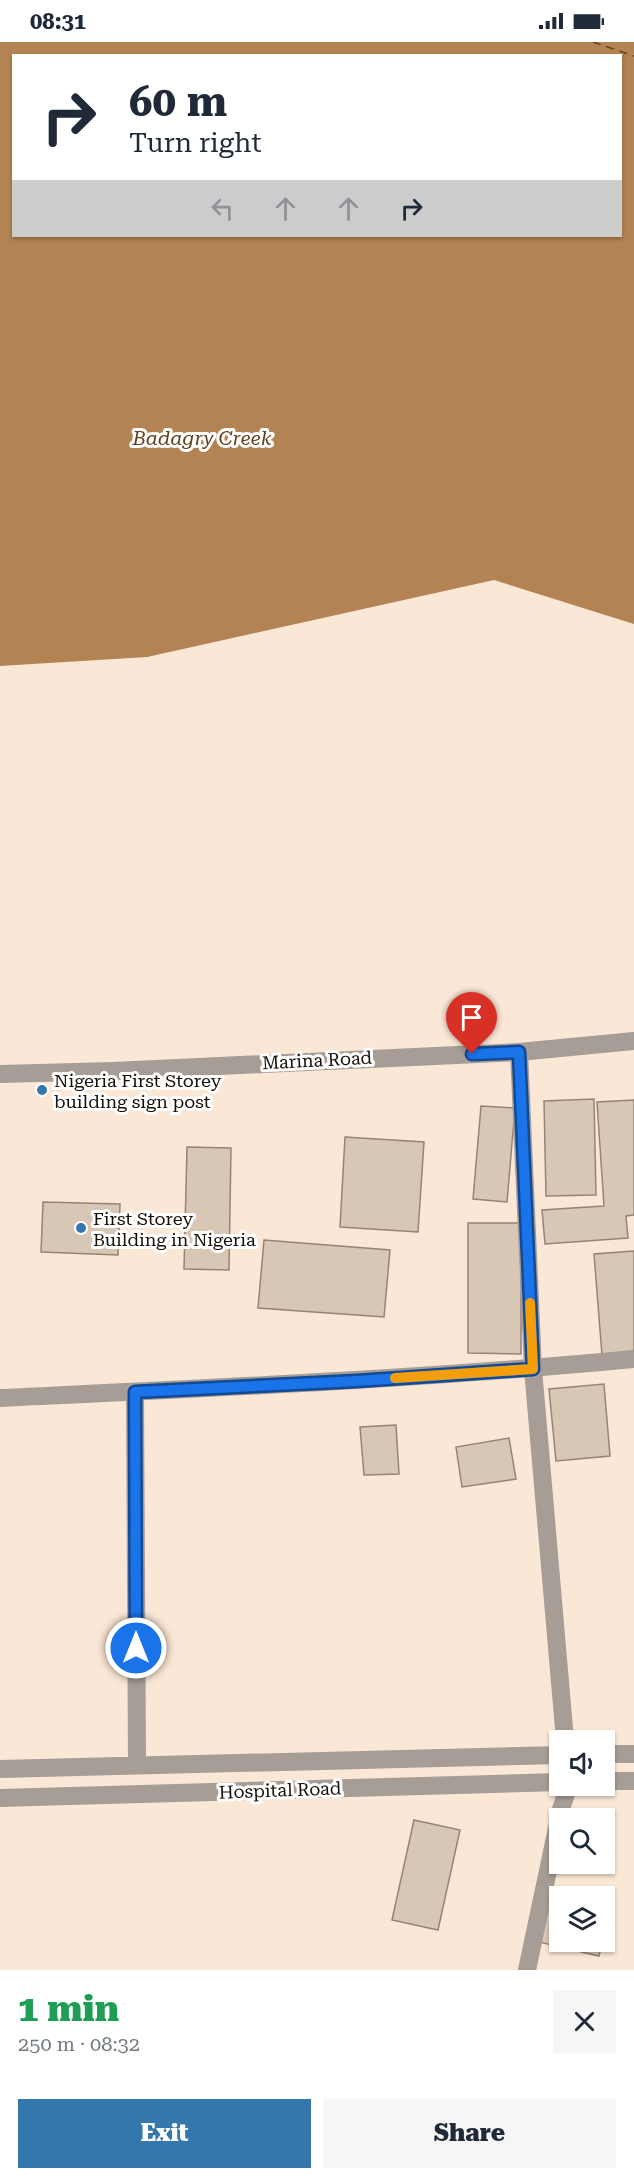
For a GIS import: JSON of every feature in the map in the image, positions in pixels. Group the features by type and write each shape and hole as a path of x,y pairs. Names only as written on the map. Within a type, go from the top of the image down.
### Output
{"street":[{"name":"Marina Road","path":"0,1074 519,1052 634,1041"},
{"path":"519,1052 533,1369 564,1730"},
{"path":"0,1398 357,1381 533,1369 634,1359"},
{"path":"135,1392 137,1765"},
{"path":"615,1754 634,1754"},
{"name":"Hospital Road","path":"0,1769 549,1755"},
{"path":"615,1781 634,1781"},
{"name":"Hospital Road","path":"0,1798 549,1782"},
{"path":"527,1970 565,1796"}],"water":[{"name":"Badagry Creek","path":"0,42 634,42 634,624 494,580 147,657 0,666"}],"building":[{"path":"594,1099 596,1195 546,1196 544,1101"},
{"path":"634,1100 634,1215 626,1216 628,1238 545,1244 542,1210 604,1206 597,1102"},
{"path":"481,1106 515,1108 507,1202 473,1199"},
{"path":"345,1137 424,1142 418,1232 340,1227"},
{"path":"187,1147 231,1148 229,1270 184,1269"},
{"name":"First Storey Building in Nigeria","path":"43,1202 120,1204 118,1255 41,1252"},
{"path":"468,1223 521,1223 521,1354 468,1353"},
{"path":"264,1240 390,1250 384,1317 258,1308"},
{"path":"634,1251 634,1352 602,1355 594,1254"},
{"path":"604,1384 610,1456 556,1461 549,1389"},
{"path":"396,1425 399,1474 364,1475 360,1427"},
{"path":"509,1438 516,1479 462,1487 456,1447"},
{"path":"414,1820 460,1830 438,1930 392,1920"},
{"path":"549,1899 549,1944 539,1942"},
{"path":"582,1952 600,1952 599,1956"}],"ferry route":[{"path":"593,42 634,56"}],"slow traffic":[{"path":"395,1378 533,1369 530,1303"}],"place":[{"name":"Nigeria First Storey building sign post","path":"42,1090"},
{"name":"First Storey Building in Nigeria","path":"81,1228"}],"route":[{"path":"136,1648 135,1392 357,1381 533,1369 519,1052 472,1054"}]}
